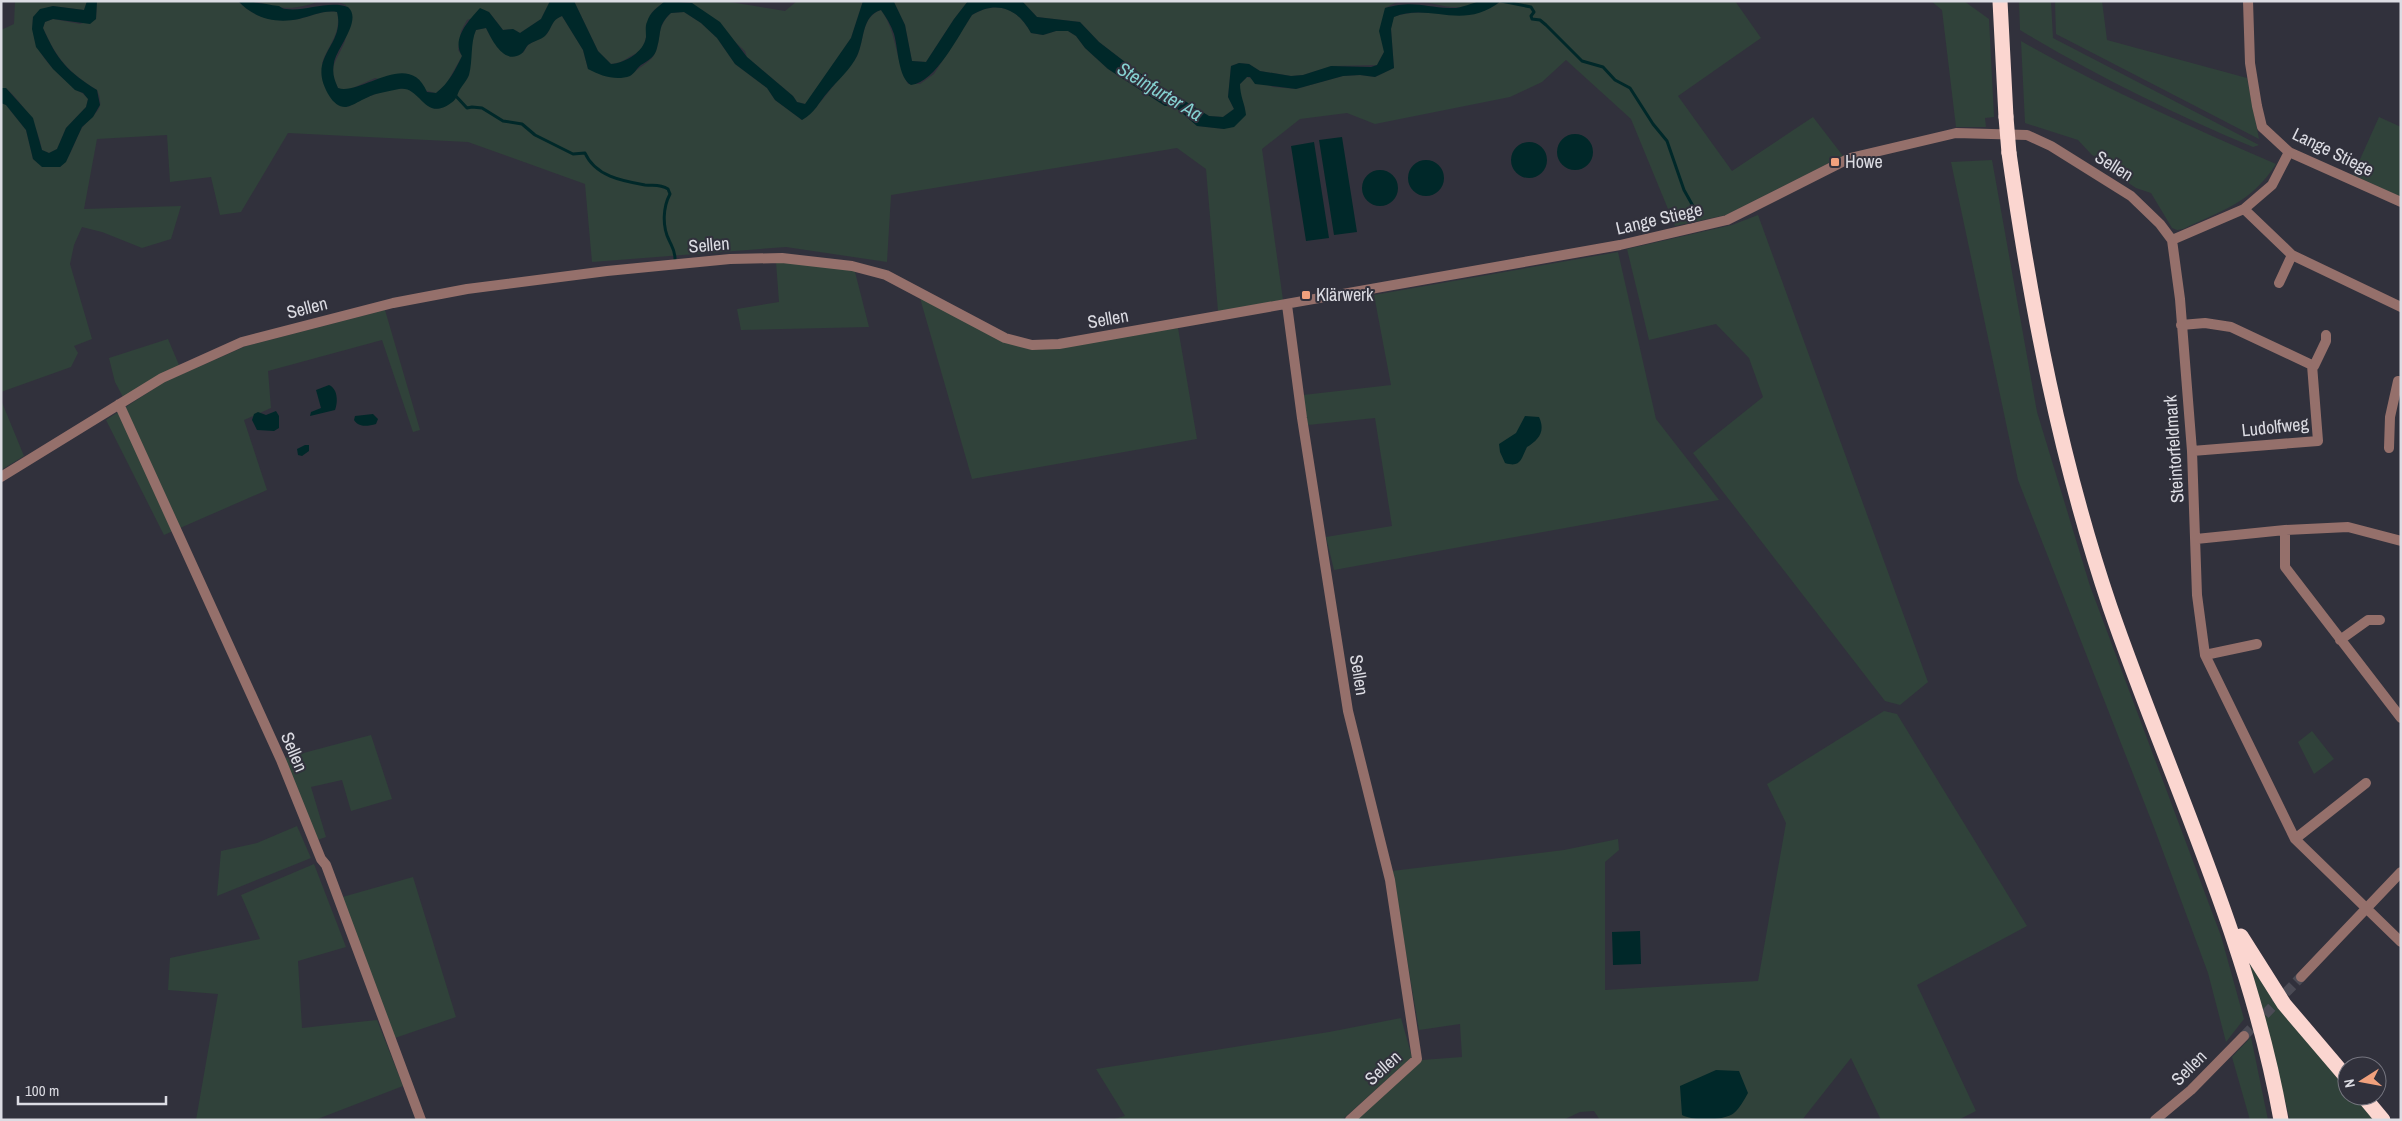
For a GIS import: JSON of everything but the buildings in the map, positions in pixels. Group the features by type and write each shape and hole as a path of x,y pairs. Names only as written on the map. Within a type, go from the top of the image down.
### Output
{"highway":[{"path":"2000,2 2009,153 2036,323 2078,501 2124,647 2224,906 2256,1006 2281,1120"},
{"path":"2224,906 2276,994 2297,1022 2337,1067"},
{"path":"2371,1106 2383,1120"}],"street":[{"name":"Lange Stiege","path":"2248,1 2250,63 2262,128 2289,152 2401,202"},
{"name":"Lange Stiege","path":"1287,305 1620,245 1727,220 1850,158 1931,138 1956,133 2026,135"},
{"name":"Sellen","path":"2026,135 2051,146 2131,196 2160,224 2172,240"},
{"path":"2172,240 2244,209 2272,185 2289,152"},
{"path":"2244,209 2292,255 2401,308"},
{"name":"Steintorfeldmark","path":"2172,240 2182,325 2192,451 2197,595 2205,655 2295,839 2401,942"},
{"path":"2279,283 2292,255"},
{"name":"Sellen","path":"1,477 162,378 242,342 393,303 502,284 607,270 730,259 782,258 852,266 886,275 1004,338 1032,346 1059,344 1287,305 1302,418 1348,711 1390,880 1417,1059 1350,1120"},
{"path":"2182,325 2205,323 2231,327 2314,366 2326,341 2326,334"},
{"name":"Ludolfweg","path":"2192,451 2318,441 2312,365"},
{"path":"2388,448 2397,406 2398,381"},
{"name":"Sellen","path":"119,404 281,760 321,859 326,865 421,1120"},
{"path":"2196,539 2348,526 2401,541"},
{"path":"2285,530 2285,567 2401,718"},
{"path":"2340,640 2368,620 2380,620"},
{"path":"2205,655 2257,644"},
{"path":"2295,839 2366,783"},
{"path":"2301,977 2401,872"},
{"name":"Sellen","path":"2155,1120 2192,1090 2244,1036"}],"shaded area":[{"path":"15,1 87,1 84,10 52,6 33,17 34,37 47,62 88,99 86,107 66,128 57,149 49,153 42,150 37,132 19,102 6,88 1,88 1,30 14,24"},
{"path":"97,1 238,1 251,12 273,20 299,19 327,12 337,12 338,26 336,33 322,63 348,107 370,96 389,90 406,89 412,91 426,103 437,109 476,30 486,28 490,36 523,53 528,45 547,34 555,19 562,16 583,50 588,69 631,75 653,57 658,46 662,24 671,13 684,12 701,23 717,38 735,64 767,88 775,100 802,120 819,104 856,58 864,29 875,13 881,10 890,27 908,84 920,84 934,74 972,15 981,10 998,8 1013,12 1026,24 1031,33 1043,35 1056,31 1068,31 1076,36 1085,48 1108,69 1165,106 1174,106 1197,126 1224,129 1245,108 1240,96 1240,84 1247,77 1273,87 1296,89 1343,76 1360,75 1375,77 1394,68 1391,29 1393,17 1419,13 1463,13 1477,11 1490,8 1501,1 1735,1 1761,38 1678,96 1732,171 1813,117 1843,156 1726,215 1675,226 1631,119 1566,60 1542,82 1510,97 1375,124 1347,113 1300,119 1262,149 1283,300 1218,311 1206,169 1177,148 891,195 887,262 786,247 592,262 585,184 468,142 288,133 241,212 220,215 211,177 170,182 167,135 97,139 84,209 181,206 171,239 142,248 102,232 82,227 74,245 70,264 92,339 74,346 78,353 71,367 1,392 1,103 6,105 26,130 33,159 39,164 60,167 70,153 86,122 99,109 100,100 97,90 78,77 64,64 43,28 45,22 53,19 80,24 96,19"},
{"path":"256,1 320,1 288,8"},
{"path":"336,1 550,1 541,19 520,33 513,29 503,30 489,12 467,20 461,31 458,50 462,56 445,86 436,93 375,78 346,91 338,88 333,69 345,41 347,23 346,5"},
{"path":"574,1 667,1 652,12 649,17 645,41 641,49 623,61 611,64 598,51"},
{"path":"681,1 724,1 785,11 797,1 863,1 851,38 806,104 797,102 793,96 747,57 745,51 692,3"},
{"path":"891,1 968,1 926,62 912,61 905,25 894,2"},
{"path":"1022,1 1399,1 1385,8 1384,52 1377,65 1332,66 1303,75 1291,76 1260,71 1249,64 1239,63 1231,66 1228,97 1234,109 1223,117 1209,116 1138,72 1099,42 1080,22 1037,17"},
{"path":"1416,1 1479,1 1462,7 1448,7"},
{"path":"1931,1 1964,1 1989,19 1994,117 1985,118 1986,127 1956,127 1942,10"},
{"path":"2019,1 2051,1 2053,38 2259,145 2253,147 2163,107 2105,78 2020,30"},
{"path":"2055,1 2102,1 2107,40 2247,78 2259,139 2056,34"},
{"path":"2021,41 2115,91 2276,164 2257,188 2235,204 2183,229 2177,230 2172,228 2151,193 2136,188 2127,182 2119,171 2092,155 2078,140 2025,123"},
{"path":"2379,117 2401,127 2401,197 2353,175"},
{"path":"1992,160 2037,412 2090,586 2221,936 2244,1019 2226,1042 2208,973 2155,830 2018,480 1951,162"},
{"path":"1758,215 1928,682 1900,705 1885,701 1693,453 1763,397 1749,358 1716,324 1649,340 1627,249 1732,225"},
{"path":"1618,252 1656,419 1719,500 1334,570 1326,537 1392,526 1375,418 1308,425 1303,395 1391,385 1374,295"},
{"path":"776,262 854,268 869,327 741,330 737,309 779,302"},
{"path":"918,291 1004,341 1048,349 1178,328 1197,439 972,479"},
{"path":"385,310 420,430 413,432 382,340 268,371 271,408 244,420 267,490 164,535 106,420 164,382 246,346"},
{"path":"168,339 179,365 123,397 115,382 109,358"},
{"path":"1,400 24,456 1,470"},
{"path":"1884,711 1897,714 2027,926 1917,985 1976,1111 1958,1120 1881,1120 1851,1058 1802,1120 1600,1120 1594,1111 1580,1112 1563,1120 1356,1120 1422,1060 1462,1057 1460,1024 1419,1030 1392,871 1564,850 1618,839 1619,850 1605,862 1605,990 1758,981 1786,823 1767,784"},
{"path":"2312,731 2334,759 2314,774 2298,742"},
{"path":"371,735 392,799 351,811 342,780 311,787 326,837 317,840 281,759"},
{"path":"297,826 311,858 217,896 221,851 257,843"},
{"path":"314,864 346,947 298,961 302,1028 377,1020 403,1086 315,1120 196,1120 218,994 168,990 170,958 260,939 241,895"},
{"path":"413,877 456,1017 395,1038 339,898"},
{"path":"2249,961 2337,1072 2337,1106 2366,1106 2378,1120 2290,1120"},
{"path":"1401,1018 1412,1057 1342,1120 1111,1120 1125,1116 1096,1069 1329,1032"},
{"path":"2251,1037 2268,1120 2250,1120 2232,1057"}],"water":[{"path":"87,1 97,1 96,19 90,24 53,19 45,22 43,28 53,49 64,64 78,77 97,90 100,105 93,117 82,127 66,162 60,167 42,167 33,159 26,130 6,105 1,103 1,88 6,88 33,118 42,150 49,153 57,149 66,128 86,107 88,99 83,93 75,90 53,69 36,47 32,29 33,17 40,9 53,6 84,10"},
{"name":"Steinfurter Aa","path":"238,1 279,6 285,9 301,9 325,5 348,7 352,13 351,27 333,67 338,88 348,89 384,76 409,74 419,80 427,92 436,93 448,81 457,66 462,56 459,50 460,37 467,24 480,8 489,12 503,30 513,29 520,33 541,19 550,1 574,1 598,51 611,64 628,59 638,52 646,37 648,18 665,1 692,3 720,22 747,57 793,96 797,102 805,104 851,38 863,1 894,2 905,25 912,61 926,62 968,1 1022,1 1037,17 1080,22 1099,42 1138,72 1209,116 1223,117 1234,109 1228,97 1231,66 1239,63 1249,64 1260,71 1291,76 1303,75 1331,66 1371,67 1377,65 1384,52 1379,31 1385,8 1411,4 1454,8 1481,1 1501,1 1487,10 1473,14 1459,16 1407,13 1394,17 1391,29 1394,68 1375,77 1360,75 1343,76 1296,89 1255,84 1250,77 1247,77 1240,84 1246,115 1234,127 1224,129 1197,126 1174,106 1165,106 1108,69 1085,48 1076,36 1068,31 1056,31 1043,35 1031,33 1026,24 1013,12 998,8 981,10 972,15 938,67 920,82 911,85 903,76 890,24 881,10 875,13 870,17 864,29 860,50 851,66 814,111 802,120 775,100 767,88 735,64 717,38 701,23 684,12 671,13 662,26 655,54 630,76 609,77 588,69 583,50 562,16 553,22 545,36 527,46 521,54 515,57 504,54 499,50 486,28 476,30 469,75 455,100 442,108 435,109 428,106 413,92 406,89 372,95 348,107 343,107 336,104 330,97 323,83 321,71 323,61 336,34 338,24 337,12 322,13 299,19 273,20 251,12"},
{"path":"1575,134 1582,135 1588,139 1592,145 1592,159 1588,165 1582,169 1575,170 1568,169 1562,165 1558,159 1557,152 1558,145 1562,139 1568,135"},
{"path":"1342,137 1357,232 1334,235 1319,140"},
{"path":"1314,142 1329,238 1306,241 1291,146"},
{"path":"1529,142 1536,143 1542,147 1546,153 1546,167 1542,173 1536,177 1529,178 1522,177 1516,173 1512,167 1511,160 1512,153 1516,147 1522,143"},
{"path":"1426,160 1433,161 1439,165 1443,171 1443,185 1439,191 1433,195 1426,196 1419,195 1413,191 1409,185 1408,178 1409,171 1413,165 1419,161"},
{"path":"1380,170 1387,171 1393,175 1397,181 1397,195 1393,201 1387,205 1380,206 1373,205 1367,201 1363,195 1362,188 1363,181 1367,175 1373,171"},
{"path":"329,385 334,389 336,396 335,410 310,416 311,412 321,408 316,390"},
{"path":"276,411 279,416 279,428 274,431 257,430 252,420 254,414 258,412 266,415"},
{"path":"373,414 378,419 376,424 361,425 354,420 355,416"},
{"path":"1525,416 1539,417 1542,427 1540,435 1527,447 1520,461 1514,464 1505,463 1499,444 1516,433"},
{"path":"309,445 309,451 302,456 298,455 297,449"},
{"path":"1640,931 1641,964 1613,965 1612,932"},
{"path":"1716,1070 1739,1071 1748,1093 1740,1106 1730,1116 1723,1118 1693,1118 1682,1115 1680,1086"}],"waterway":[{"path":"1501,1 1531,7 1534,12 1531,16 1532,19 1540,20 1546,25 1582,61 1603,67 1615,80 1630,88 1653,124 1667,141 1684,190 1693,206 1694,220"},
{"path":"454,94 467,108 482,108 503,121 522,124 535,135 573,154 585,153 595,167 610,176 627,182 660,186 668,189 670,194 666,205 664,223 675,259"}],"tunnel":[{"path":"2244,1036 2301,977"}],"place":[{"name":"Howe","path":"1835,162"},
{"name":"Klärwerk","path":"1306,295"}]}
